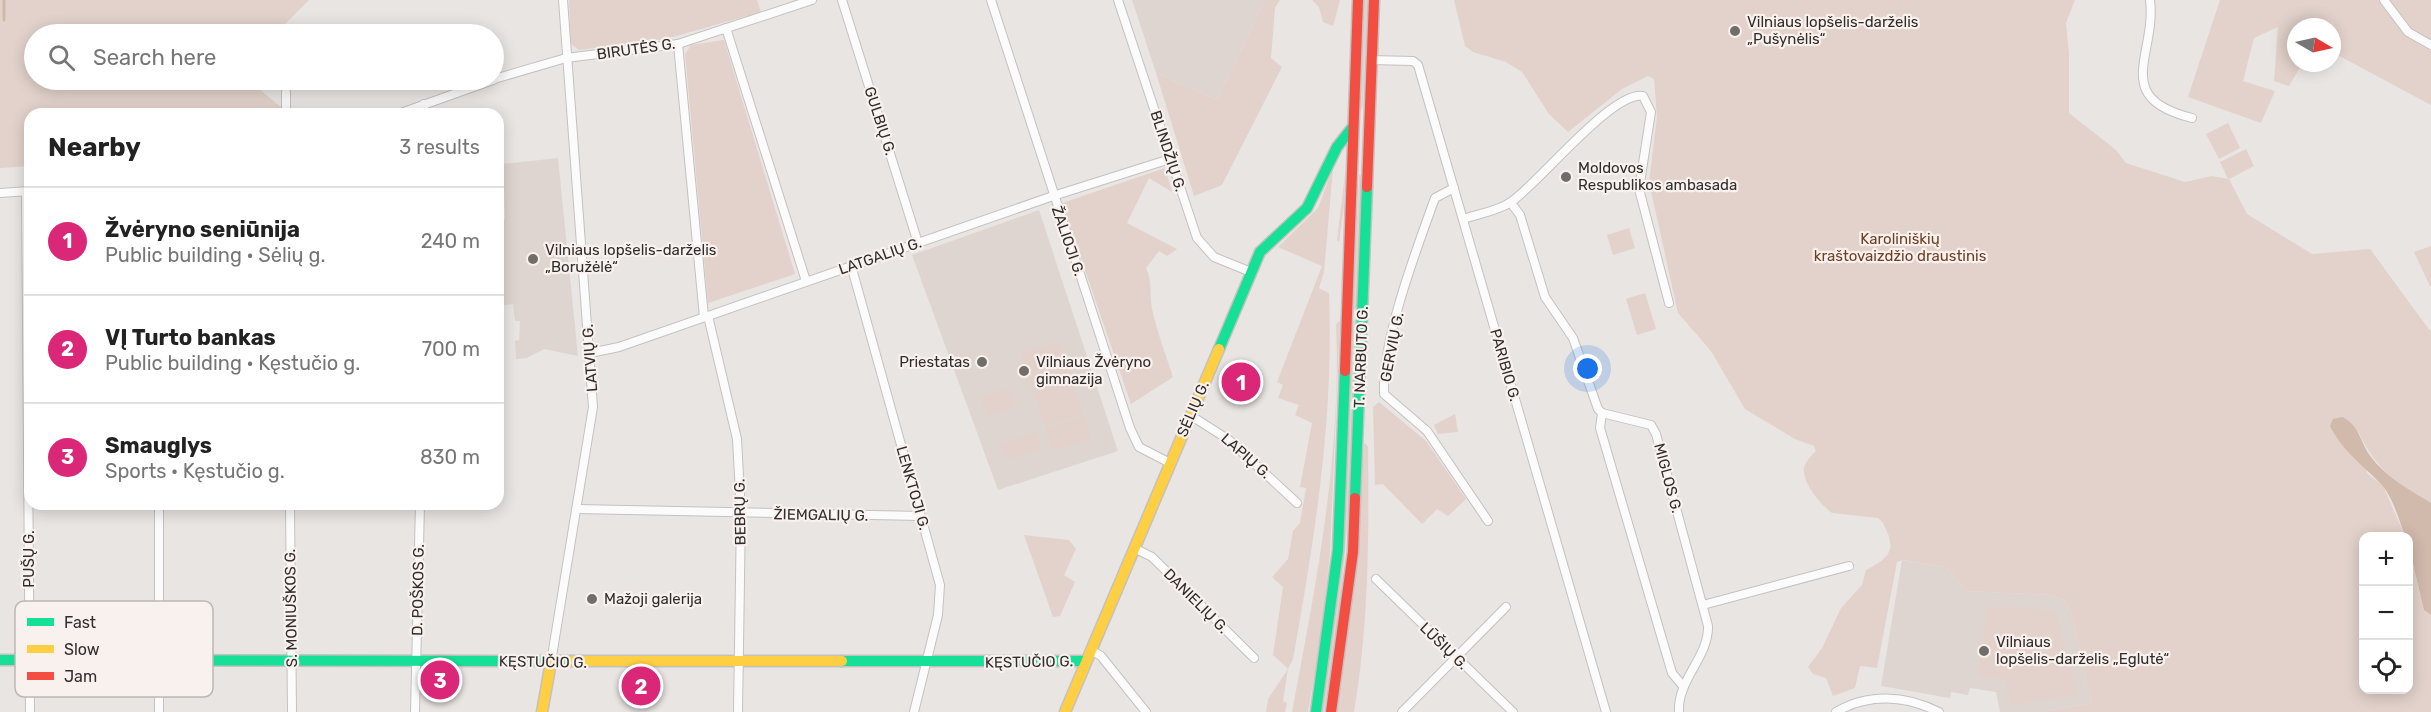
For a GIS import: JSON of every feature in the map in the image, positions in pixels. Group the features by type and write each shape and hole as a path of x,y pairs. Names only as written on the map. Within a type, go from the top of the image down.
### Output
{"main road":[{"name":"T. NARBUTO G.","path":"1316,712 1338,550 1358,0"},
{"name":"T. NARBUTO G.","path":"1331,712 1348,601 1354,540 1374,0"},
{"name":"SĖLIŲ G.","path":"1065,712 1251,272 1267,243 1307,208 1326,165 1341,139 1369,114"},
{"name":"KĘSTUČIO G.","path":"213,660 926,663 1086,661"},
{"name":"LATVIŲ G.","path":"542,712 551,662"}],"street":[{"name":"LATVIŲ G.","path":"551,662 593,407 563,0"},
{"name":"BIRUTĖS G.","path":"504,76 566,58 678,44 812,0"},
{"name":"GULBIŲ G.","path":"842,0 918,243"},
{"name":"ŽALIOJI G.","path":"991,0 1053,196 1135,441 1139,447 1170,463"},
{"name":"BLINDŽIŲ G.","path":"1118,0 1189,218 1203,248 1219,260 1251,272"},
{"path":"2150,0 2150,22 2142,64 2143,84 2158,104 2169,111 2192,118"},
{"path":"2384,0 2408,32 2431,45"},
{"path":"726,28 806,281"},
{"name":"BEBRŲ G.","path":"678,44 706,316 734,422 741,513 738,712"},
{"name":"PARIBIO G.","path":"1371,60 1413,61 1418,65 1606,712"},
{"name":"BIRUTĖS G.","path":"414,108 463,90"},
{"path":"286,92 286,108"},
{"path":"1463,219 1510,203 1595,123 1630,97 1643,96 1651,112 1640,189 1669,303"},
{"name":"LATGALIŲ G.","path":"590,354 620,347 1053,196 1170,159"},
{"name":"GERVIŲ G.","path":"1454,188 1435,198 1415,254 1385,363 1384,394 1427,431 1488,521"},
{"path":"0,193 24,191"},
{"path":"1510,203 1520,215 1545,297 1574,338 1595,403 1602,413 1600,428 1672,673 1683,686"},
{"name":"LENKTOJI G.","path":"852,266 940,585 938,615 914,712"},
{"name":"MIGLOS G.","path":"1602,413 1646,423 1654,428 1704,605 1707,636 1683,686 1679,712"},
{"name":"LAPIŲ G.","path":"1190,415 1229,440 1297,503"},
{"name":"ŽIEMGALIŲ G.","path":"577,509 920,516"},
{"name":"PUŠŲ G.","path":"29,510 30,601"},
{"path":"159,510 159,601"},
{"name":"S. MONIUŠKOS G.","path":"290,510 292,712"},
{"name":"D. POŠKOS G.","path":"415,712 420,510"},
{"name":"DANIELIŲ G.","path":"1134,548 1152,557 1254,658"},
{"path":"1704,605 1849,566"},
{"name":"LŪŠIŲ G.","path":"1376,579 1513,712"},
{"path":"1402,712 1506,608"},
{"path":"1091,650 1101,656 1146,712"},
{"path":"1836,712 1869,698 1888,698 1909,701 1939,712"}],"shaded area":[{"path":"1132,0 1265,0 1217,100 1156,73"},
{"name":"Vilniaus lopšelis-darželis „Boružėlė“","path":"558,158 578,356 544,349 527,358 516,359 515,341 519,340 520,321 515,321 513,304 504,305 504,164"},
{"name":"Vilniaus Žvėryno gimnazija","path":"1039,210 1118,451 998,490 912,255"},
{"path":"2342,417 2348,420 2359,435 2367,452 2384,471 2431,503 2431,615 2424,610 2413,564 2413,532 2404,532 2395,509 2382,485 2347,451 2335,435 2330,426 2333,419"},
{"name":"Vilniaus lopšelis-darželis „Eglutė“","path":"1902,560 1946,567 1967,591 2051,595 2064,600 2072,615 2092,703 2042,712 2000,712 1996,692 1970,688 1968,695 1951,692 1950,698 1881,686"}],"green space":[{"path":"0,0 309,0 285,24 24,24 24,90 260,90 281,108 24,108 24,166 0,168"},
{"path":"569,0 757,0 761,12 666,39 579,50 571,44"},
{"path":"1265,0 1280,0 1275,8 1271,58 1282,67 1222,185 1194,196 1156,73 1217,100"},
{"path":"1312,0 1340,0 1333,26 1323,22 1319,7"},
{"path":"1363,0 1368,0 1361,111"},
{"name":"Karoliniškių kraštovaizdžio draustinis","path":"1454,0 2075,0 2066,23 2069,54 2069,113 2116,150 2126,163 2185,182 2212,176 2228,179 2220,162 2246,149 2254,166 2229,179 2247,214 2312,254 2370,249 2431,332 2431,503 2388,474 2372,456 2358,431 2367,473 2383,486 2403,532 2359,532 2359,694 2413,694 2413,564 2424,610 2431,615 2431,712 2042,712 2092,703 2072,615 2064,600 2051,595 1967,591 1946,567 1903,560 1897,562 1877,668 1860,666 1855,688 1833,696 1826,678 1813,674 1808,667 1822,648 1841,608 1862,585 1866,570 1882,560 1889,552 1888,534 1878,518 1832,513 1822,504 1813,493 1804,473 1805,465 1816,451 1814,446 1795,439 1745,409 1711,351 1678,313 1649,182 1657,117 1654,79 1648,76 1622,89 1568,132 1549,114 1522,72 1506,62 1473,52 1465,46"},
{"path":"2220,0 2431,0 2431,105 2341,57 2341,18 2287,18 2287,72 2297,72 2289,86 2274,81 2278,27 2254,38 2243,81 2275,91 2261,123 2188,97"},
{"path":"724,40 795,274 708,303 685,54 691,45"},
{"path":"2228,123 2240,148 2219,159 2206,134"},
{"path":"1165,168 1172,192 1149,178 1127,223 1177,249 1167,256 1159,251 1146,268 1154,318 1173,377 1131,404 1062,203"},
{"path":"1333,168 1324,272 1319,288 1329,293 1330,340 1326,432 1309,568 1293,659 1288,669 1273,655 1283,587 1272,577 1288,559 1293,531 1300,523 1306,488 1300,487 1312,423 1295,415 1299,405 1278,398 1283,385 1277,382 1322,266 1278,247 1318,208"},
{"path":"1345,174 1344,207 1339,242 1337,240"},
{"path":"1359,175 1362,175 1356,309 1353,309"},
{"path":"1629,228 1635,248 1613,255 1607,235"},
{"path":"2431,246 2431,288 2414,252"},
{"path":"1645,293 1656,329 1637,335 1626,299"},
{"path":"1340,321 1330,552 1322,632 1308,712 1292,712 1325,519 1335,421 1336,324"},
{"path":"1353,321 1356,321 1354,402 1350,402"},
{"path":"1059,341 1083,414 1045,426 1021,353"},
{"path":"1009,387 1016,406 987,416 980,398"},
{"path":"1379,402 1426,441 1466,499 1448,516 1437,509 1422,524 1383,484 1375,485 1373,407"},
{"path":"1350,409 1353,410 1352,448 1344,562 1336,637 1324,712 1320,712 1342,557"},
{"path":"1455,414 1458,432 1438,434 1434,425"},
{"path":"1084,416 1092,439 1052,451 1045,428"},
{"path":"1036,432 1042,448 1006,460 1000,444"},
{"path":"1364,443 1368,446 1368,513 1363,646 1354,712 1337,712 1357,560"},
{"path":"1024,535 1069,540 1076,549 1064,575 1075,582 1060,616 1053,617"},
{"path":"1987,606 2052,610 2057,614 2078,694 2012,705 2005,680 1978,676"},
{"path":"1288,669 1283,701 1287,703 1285,712 1266,712 1268,699"}],"waterway":[{"path":"4,0 4,20"}],"traffic: fast":[{"path":"1219,349 1260,252 1307,208 1337,147 1352,128"},
{"path":"1355,498 1367,187"},
{"path":"1316,712 1338,550 1345,371"},
{"path":"0,660 15,660"},
{"path":"213,660 572,661"},
{"path":"842,661 1086,661"}],"traffic: slow":[{"path":"1065,712 1219,349"},
{"path":"572,661 842,661"},
{"path":"542,712 551,662"}],"traffic: jam":[{"path":"1345,371 1358,0"},
{"path":"1367,187 1374,0"},
{"path":"1331,712 1353,552 1355,498"}],"place":[{"name":"Vilniaus lopšelis-darželis „Pušynėlis“","path":"1735,31"},
{"name":"Moldovos Respublikos ambasada","path":"1566,177"},
{"name":"Vilniaus lopšelis-darželis „Boružėlė“","path":"533,259"},
{"name":"Priestatas","path":"982,362"},
{"name":"Vilniaus Žvėryno gimnazija","path":"1024,371"},
{"name":"Žvėryno seniūnija","path":"1241,382"},
{"name":"Mažoji galerija","path":"592,599"},
{"name":"Vilniaus lopšelis-darželis „Eglutė“","path":"1984,651"},
{"name":"Smauglys","path":"440,680"},
{"name":"VĮ Turto bankas","path":"641,686"}]}
